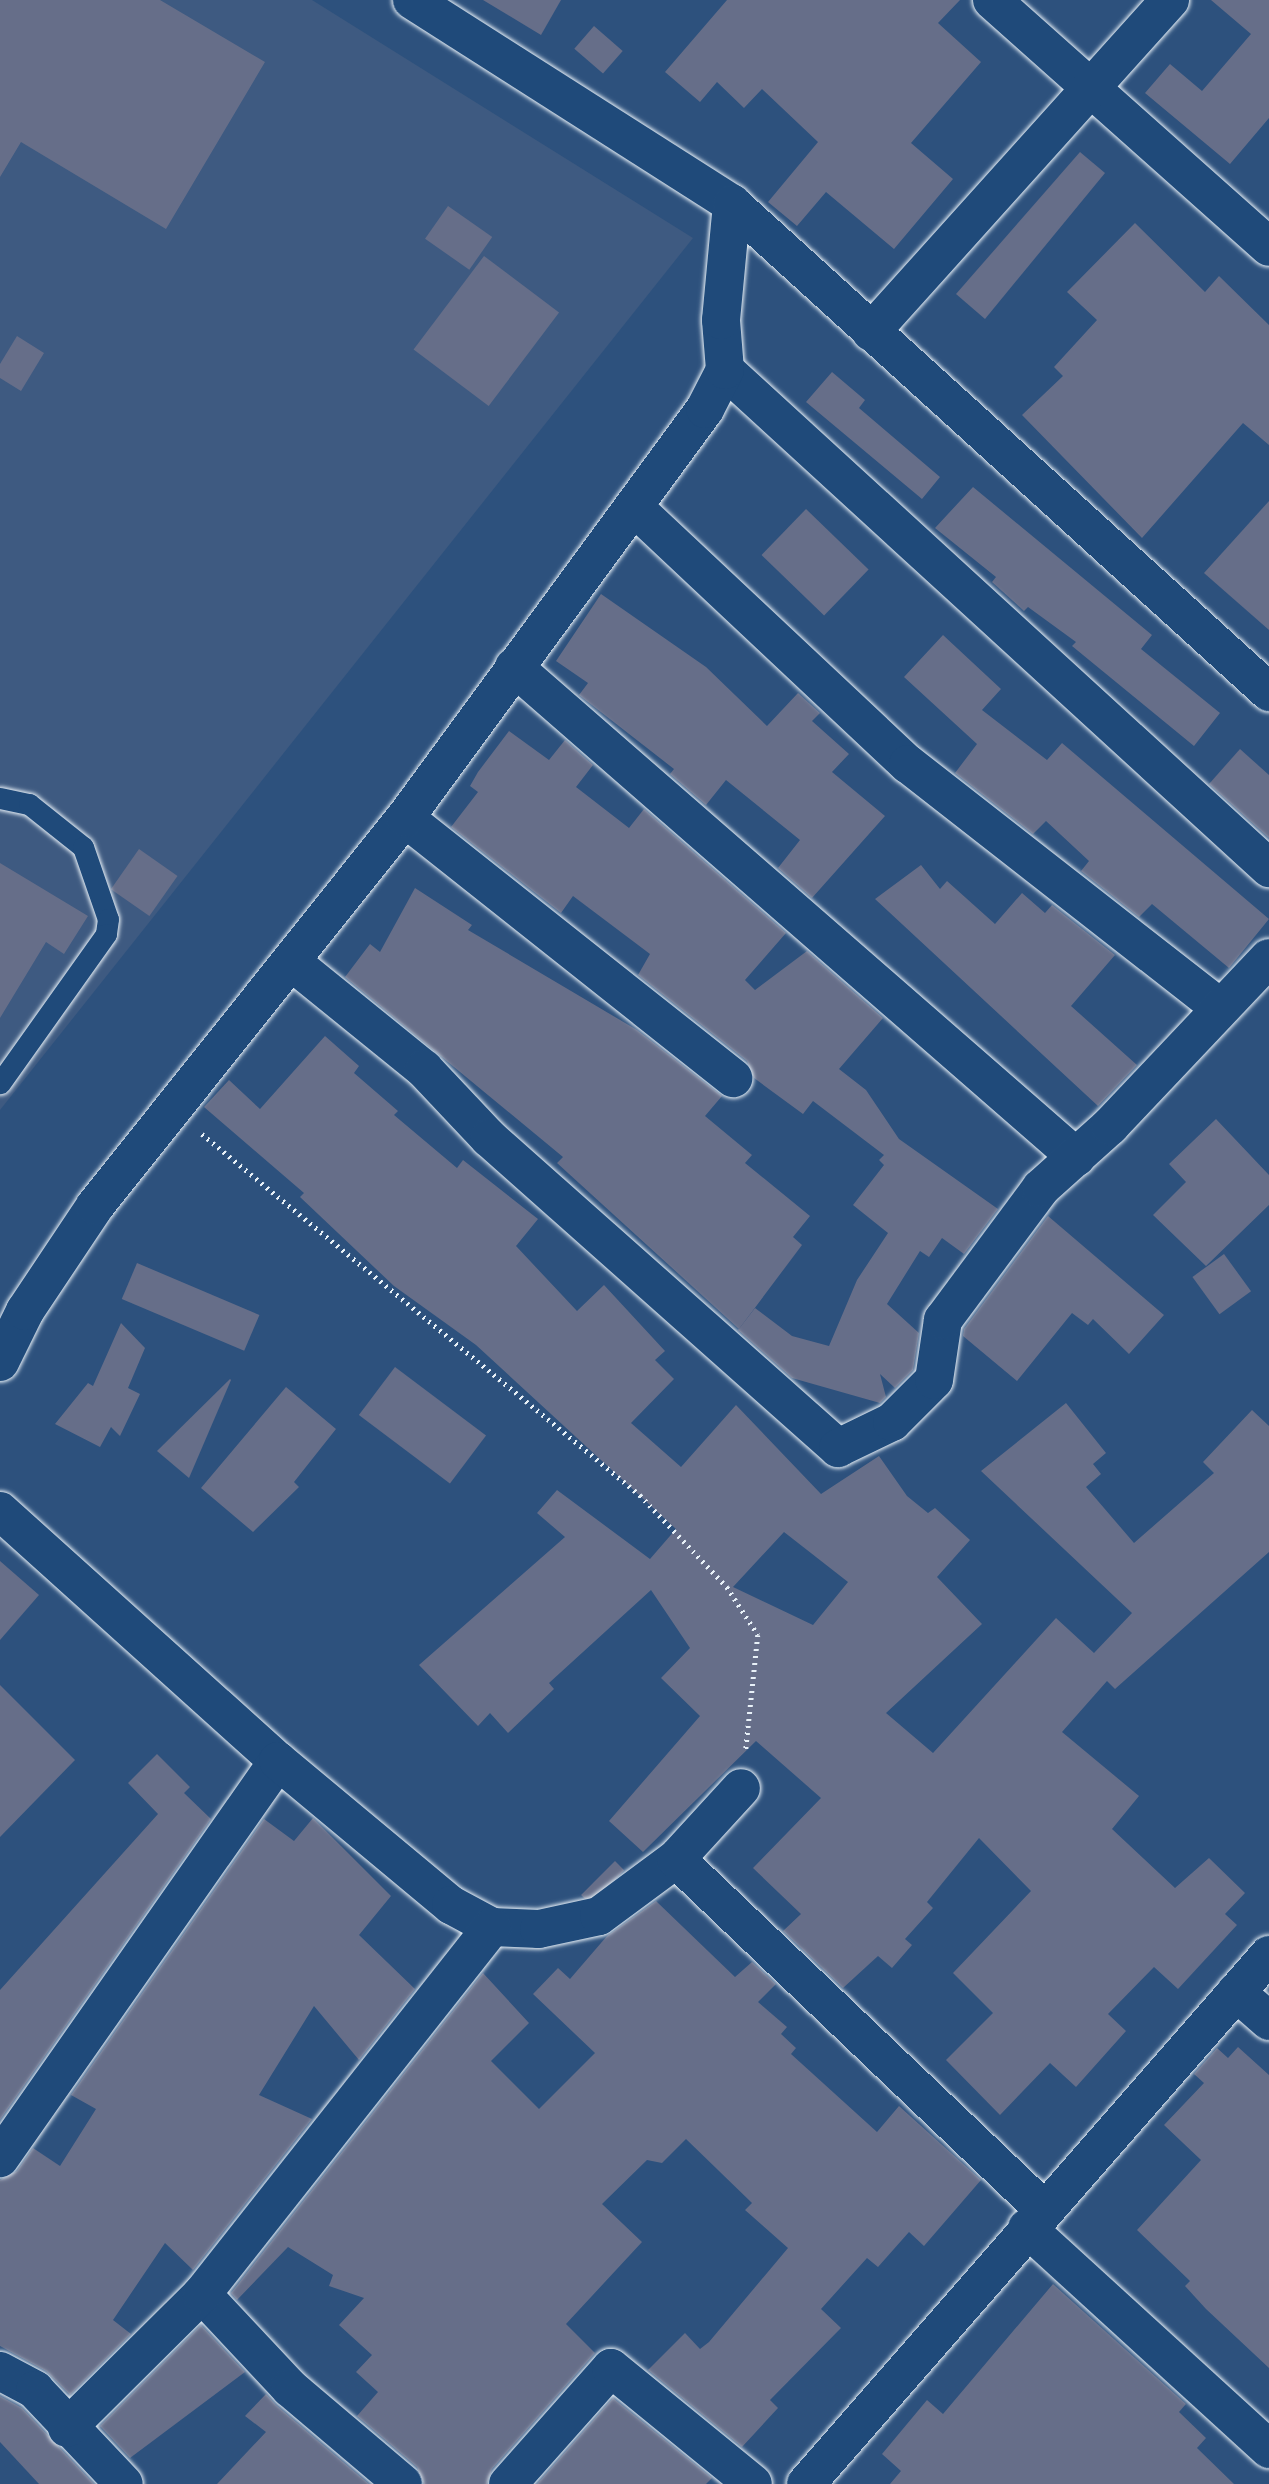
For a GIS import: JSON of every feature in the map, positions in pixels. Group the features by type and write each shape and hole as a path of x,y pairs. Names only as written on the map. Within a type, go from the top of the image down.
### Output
{"street":[{"path":"412,0 732,204 1269,692"},
{"path":"992,0 1093,86 1269,247"},
{"path":"871,332 1170,0"},
{"path":"0,1362 24,1311 169,1107 293,963 405,818 514,667 636,509 725,370 722,307 732,204"},
{"path":"725,370 1269,868"},
{"path":"636,509 908,764 1220,1008"},
{"path":"514,667 1076,1157"},
{"path":"405,818 733,1078"},
{"path":"293,963 424,1069 489,1138 838,1448 892,1422 934,1380 943,1320 1041,1188 1076,1157 1269,958"},
{"path":"0,1511 278,1761 451,1905 492,1927 538,1929 599,1916 676,1859 741,1788"},
{"path":"0,2158 278,1761"},
{"path":"676,1859 1269,2449"},
{"path":"67,2428 202,2294 492,1927"},
{"path":"816,2481 1035,2219 1269,1955"},
{"path":"1236,1992 1269,2021"},
{"path":"202,2294 289,2388 403,2484"},
{"path":"508,2484 611,2368 753,2484"},
{"path":"0,2371 35,2390 67,2428 124,2484"}],"lane":[{"path":"0,798 29,803 83,846 108,919 106,934 0,1083"}],"path":[{"path":"169,1107 640,1495 727,1587 758,1634 741,1788"}],"shaded area":[{"path":"0,0 312,0 693,238 0,1110"}],"building":[{"path":"0,0 160,0 265,62 166,229 21,142 0,177"},
{"path":"483,0 561,0 541,35"},
{"path":"727,0 960,0 938,23 981,62 911,143 953,179 894,249 826,192 797,226 768,202 818,142 762,89 744,108 717,82 700,102 665,72"},
{"path":"1211,0 1269,0 1269,118 1230,164 1145,93 1170,64 1202,91 1251,34"},
{"path":"594,26 623,51 603,74 574,49"},
{"path":"1080,152 1105,173 985,319 956,294"},
{"path":"448,206 492,237 469,270 425,239"},
{"path":"1135,223 1205,292 1219,276 1269,325 1269,445 1243,423 1142,538 1022,415 1063,376 1054,367 1097,320 1067,292"},
{"path":"484,256 559,313 489,406 414,349"},
{"path":"17,336 44,353 21,391 0,378 0,364"},
{"path":"832,372 865,400 859,408 940,477 922,499 806,402"},
{"path":"973,487 1152,635 1141,649 1220,713 1194,746 1072,646 1076,642 1028,607 1024,611 992,582 996,577 935,528"},
{"path":"1269,501 1269,630 1204,573"},
{"path":"806,509 869,569 824,615 762,555"},
{"path":"601,594 706,667 767,726 798,693 820,713 812,721 849,754 832,772 885,816 812,898 778,868 800,840 726,780 706,805 670,774 674,769 579,695 588,683 556,661"},
{"path":"943,635 1001,689 982,710 1047,760 1062,743 1269,919 1229,968 1152,904 1139,917 1081,871 1089,861 1046,821 1033,834 955,773 977,744 904,677"},
{"path":"509,731 549,760 565,740 593,765 576,787 629,828 644,809 786,933 745,980 755,990 807,951 883,1018 839,1069 866,1090 899,1139 998,1209 964,1254 942,1238 929,1257 920,1251 887,1304 919,1333 913,1370 895,1388 880,1374 886,1397 880,1403 792,1378 738,1330 755,1308 792,1336 829,1346 857,1280 888,1233 853,1205 884,1165 879,1160 884,1155 813,1101 803,1114 754,1078 747,1061 638,975 650,954 573,896 561,913 451,827 478,792 470,786 478,772"},
{"path":"1240,749 1269,775 1269,838 1209,784"},
{"path":"139,849 178,876 149,916 111,889"},
{"path":"0,863 88,916 64,954 46,942 0,1018"},
{"path":"921,865 940,889 947,881 995,924 1022,893 1045,913 1052,905 1115,955 1071,1006 1137,1065 1098,1106 875,899"},
{"path":"415,888 472,925 468,930 637,1030 722,1096 705,1116 752,1155 745,1163 810,1216 793,1237 802,1245 739,1329 557,1163 563,1157 345,977 370,944 380,952"},
{"path":"325,1036 359,1066 354,1073 398,1111 394,1115 457,1168 463,1160 538,1219 516,1246 577,1311 604,1285 665,1351 655,1360 674,1379 631,1423 681,1467 736,1405 821,1494 879,1456 907,1496 928,1513 935,1508 970,1540 937,1577 982,1624 886,1713 933,1753 1056,1618 1094,1653 1132,1613 981,1471 1066,1403 1106,1453 1093,1464 1101,1474 1086,1487 1134,1543 1214,1473 1203,1462 1252,1410 1269,1426 1269,1552 1115,1689 1107,1681 1062,1732 1139,1796 1112,1829 1175,1888 1209,1858 1245,1893 1225,1914 1237,1925 1178,1989 1154,1967 1108,2014 1126,2031 1076,2087 1050,2063 1000,2115 946,2060 993,2013 953,1973 1031,1891 979,1838 927,1902 933,1908 905,1939 912,1945 892,1968 878,1956 843,1988 783,1931 801,1914 753,1868 821,1798 756,1741 643,1852 609,1821 700,1716 661,1678 690,1648 651,1590 549,1683 554,1689 508,1733 490,1713 478,1726 419,1665 565,1537 537,1513 557,1490 650,1559 676,1529 476,1345 394,1286 300,1197 304,1193 204,1107 229,1080 260,1109","holes":["784,1532 848,1582 813,1625 733,1587"]},
{"path":"1216,1119 1269,1175 1269,1205 1206,1266 1153,1215 1186,1182 1169,1164"},
{"path":"1048,1216 1164,1315 1129,1354 1093,1319 1088,1325 1072,1313 1017,1381 963,1336 964,1329"},
{"path":"1224,1254 1251,1291 1219,1314 1192,1277"},
{"path":"137,1263 259,1315 244,1351 122,1299"},
{"path":"121,1323 145,1348 128,1388 140,1394 120,1436 111,1427 100,1447 55,1424 88,1383 93,1386"},
{"path":"395,1367 486,1436 450,1484 359,1415"},
{"path":"231,1380 189,1478 157,1451"},
{"path":"286,1387 336,1429 294,1482 299,1487 253,1532 201,1488"},
{"path":"0,1561 39,1595 0,1640"},
{"path":"0,1685 75,1760 0,1837"},
{"path":"157,1754 190,1787 184,1793 211,1819 0,2120 0,1990 158,1814 128,1783"},
{"path":"313,1818 391,1896 359,1935 415,1989 359,2060 314,2006 259,2095 312,2119 193,2270 165,2243 113,2320 131,2334 70,2395 46,2371 0,2346 0,2180 17,2171 33,2148 60,2166 96,2109 71,2095 264,1819 294,1841"},
{"path":"615,1861 624,1870 590,1904 581,1895"},
{"path":"656,1901 735,1977 752,1962 776,1984 758,2002 787,2027 781,2034 796,2048 791,2054 877,2132 899,2106 981,2180 924,2246 909,2232 878,2267 867,2258 821,2309 841,2328 770,2400 778,2408 742,2447 648,2370 685,2333 700,2349 709,2342 788,2248 745,2210 752,2203 686,2139 662,2163 647,2160 602,2204 642,2242 566,2324 595,2353 492,2469 487,2484 424,2484 417,2467 357,2416 378,2392 356,2372 372,2355 339,2325 364,2298 329,2286 333,2275 288,2247 237,2300 231,2293 483,1973 529,2023 491,2061 539,2109 595,2053 533,1994 558,1968 570,1979 607,1936"},
{"path":"1238,2047 1269,2075 1269,2368 1206,2309 1185,2286 1190,2281 1137,2230 1201,2160 1164,2125 1204,2083 1194,2074 1217,2048 1228,2058"},
{"path":"1053,2284 1186,2404 1179,2412 1206,2438 1197,2448 1234,2484 890,2484 901,2471 882,2454 927,2400 943,2414"},
{"path":"201,2325 245,2372 130,2458 100,2426"},
{"path":"266,2394 369,2484 217,2484 266,2432 245,2416"},
{"path":"0,2396 22,2408 94,2484 39,2484 0,2442"},
{"path":"613,2398 712,2478 706,2484 537,2484"}]}
